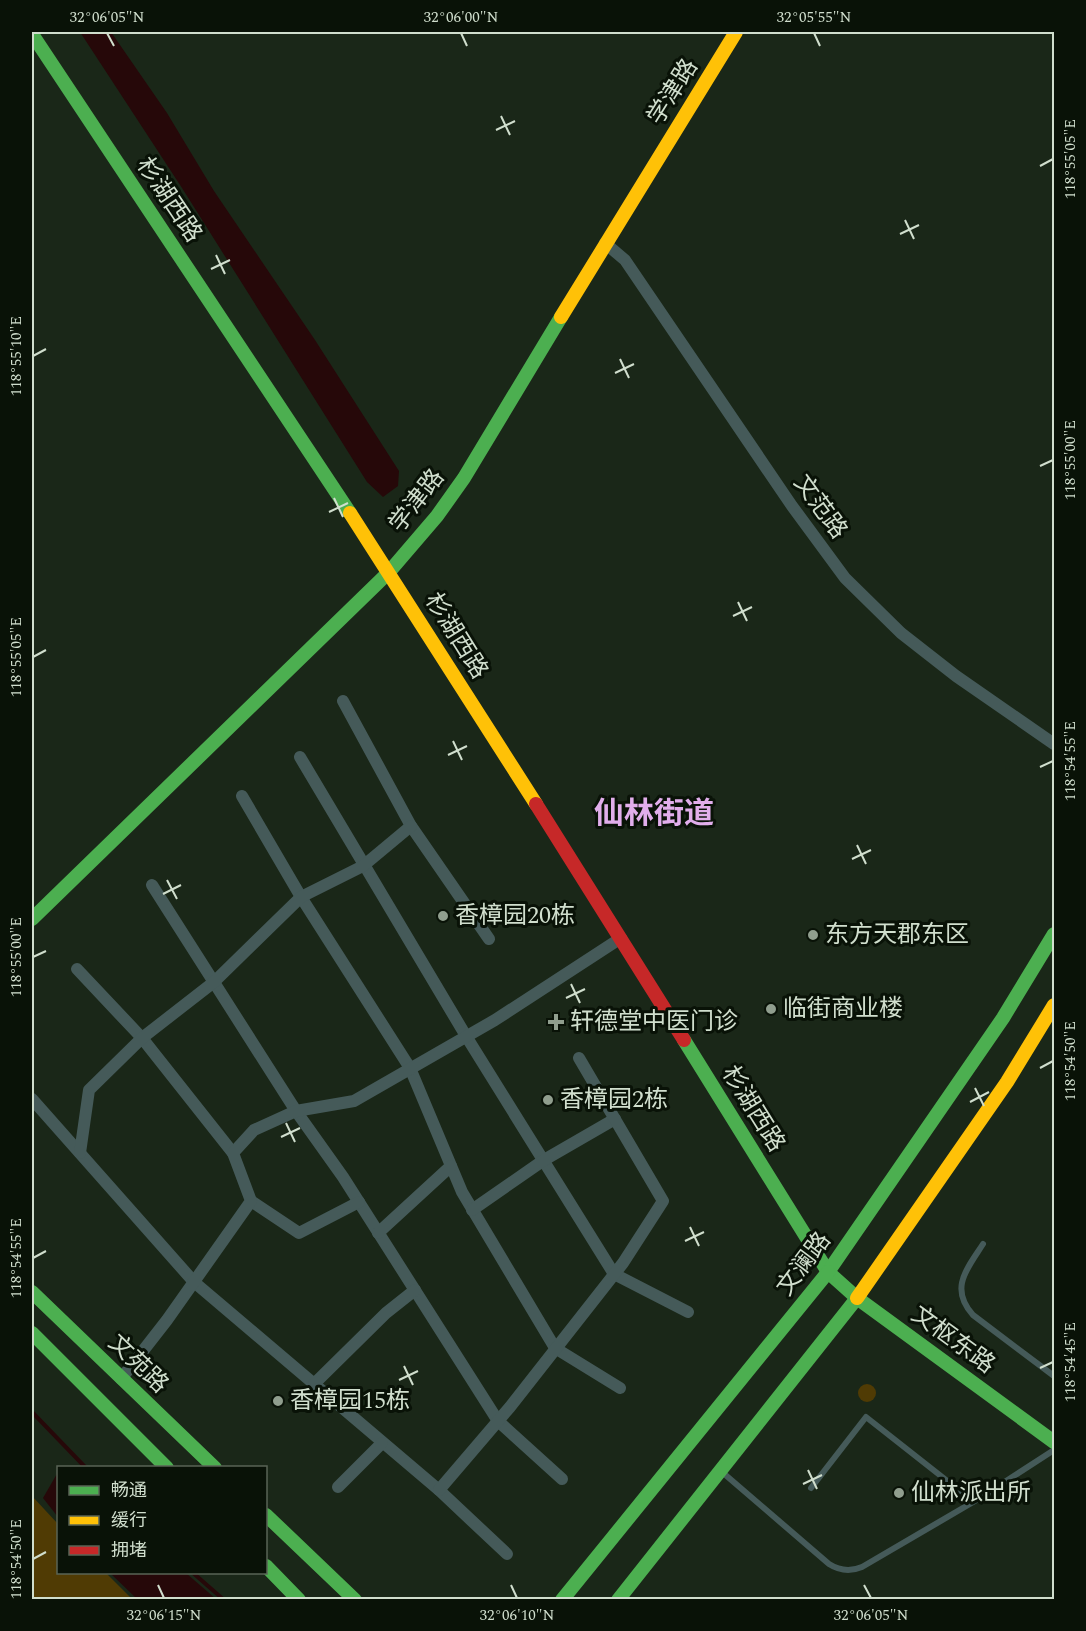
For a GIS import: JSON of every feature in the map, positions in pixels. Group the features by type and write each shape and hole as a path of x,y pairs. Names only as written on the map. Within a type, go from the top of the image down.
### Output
{"street":[{"name":"学津路","path":"32,919 389,572 436,516 464,478 605,243 736,32"},
{"name":"杉湖西路","path":"32,34 389,572 621,938 828,1272"},
{"name":"文范路","path":"605,243 625,260 792,506 845,578 901,633 956,676 1054,744"},
{"path":"343,702 411,826 489,939"},
{"path":"300,757 466,1036 614,1274 688,1312"},
{"path":"242,796 301,897 410,1068 462,1192 555,1348 620,1388"},
{"path":"80,1153 89,1090 142,1038 214,982 301,897 363,866 411,826"},
{"path":"152,885 296,1111 359,1202 498,1421 562,1479"},
{"name":"文澜路","path":"562,1599 828,1272 1003,1018 1054,934"},
{"path":"233,1153 254,1130 296,1111 354,1101 466,1036 621,938"},
{"path":"77,969 142,1038 233,1153 251,1201 299,1233 359,1202"},
{"path":"618,1599 857,1298 1007,1082 1054,1005"},
{"path":"439,1490 498,1421 614,1274 663,1201 579,1058"},
{"path":"32,1099 194,1282 439,1490 507,1554"},
{"path":"472,1210 544,1161 615,1119"},
{"path":"378,1233 451,1166"},
{"path":"121,1379 251,1201"},
{"name":"文枢东路","path":"828,1272 857,1298 1054,1442"},
{"path":"314,1384 386,1313 415,1290"},
{"name":"文苑路","path":"32,1292 214,1466"},
{"path":"32,1333 165,1466"},
{"path":"338,1487 382,1443"},
{"path":"267,1516 355,1599"},
{"path":"267,1567 299,1599"}],"lane":[{"path":"983,1244 963,1274 961,1288 964,1303 973,1315 1054,1376"},
{"path":"811,1488 866,1416 960,1491 980,1498"},
{"path":"720,1471 829,1564 844,1570 862,1567 980,1498 1054,1450"}],"shaded area":[{"path":"80,32 111,32 167,113 214,191 315,340 399,471 398,486 383,497 367,482 182,188"},
{"path":"863,1384 871,1384 876,1389 874,1400 863,1402 858,1397 858,1389"},
{"path":"57,1474 57,1516 43,1498"},
{"path":"32,1496 57,1523 57,1574 107,1574 132,1599 32,1599"},
{"path":"111,1574 187,1574 216,1599 137,1599"}],"waterway":[{"path":"32,1412 84,1466"},
{"path":"194,1574 224,1600"}],"traffic: fast":[{"path":"32,34 350,513"},
{"path":"32,919 389,572 437,516 464,478 561,317"},
{"path":"828,1272 1003,1018 1054,934"},
{"path":"684,1040 828,1272 857,1298 1054,1442"},
{"path":"562,1600 828,1272"},
{"path":"32,1292 213,1466"},
{"path":"618,1600 857,1298"},
{"path":"32,1333 165,1466"},
{"path":"267,1516 355,1600"},
{"path":"267,1567 299,1600"}],"traffic: slow":[{"path":"561,317 736,32"},
{"path":"350,513 536,804"},
{"path":"857,1298 1007,1082 1054,1005"}],"traffic: jam":[{"path":"536,804 684,1040"}],"place":[{"name":"香樟园20栋","path":"443,916"},
{"name":"东方天郡东区","path":"813,935"},
{"name":"临街商业楼","path":"771,1009"},
{"name":"轩德堂中医门诊","path":"556,1022"},
{"name":"香樟园2栋","path":"548,1100"},
{"name":"香樟园15栋","path":"278,1401"},
{"name":"仙林派出所","path":"899,1493"}],"district":[{"name":"仙林街道","path":"654,814"}]}
